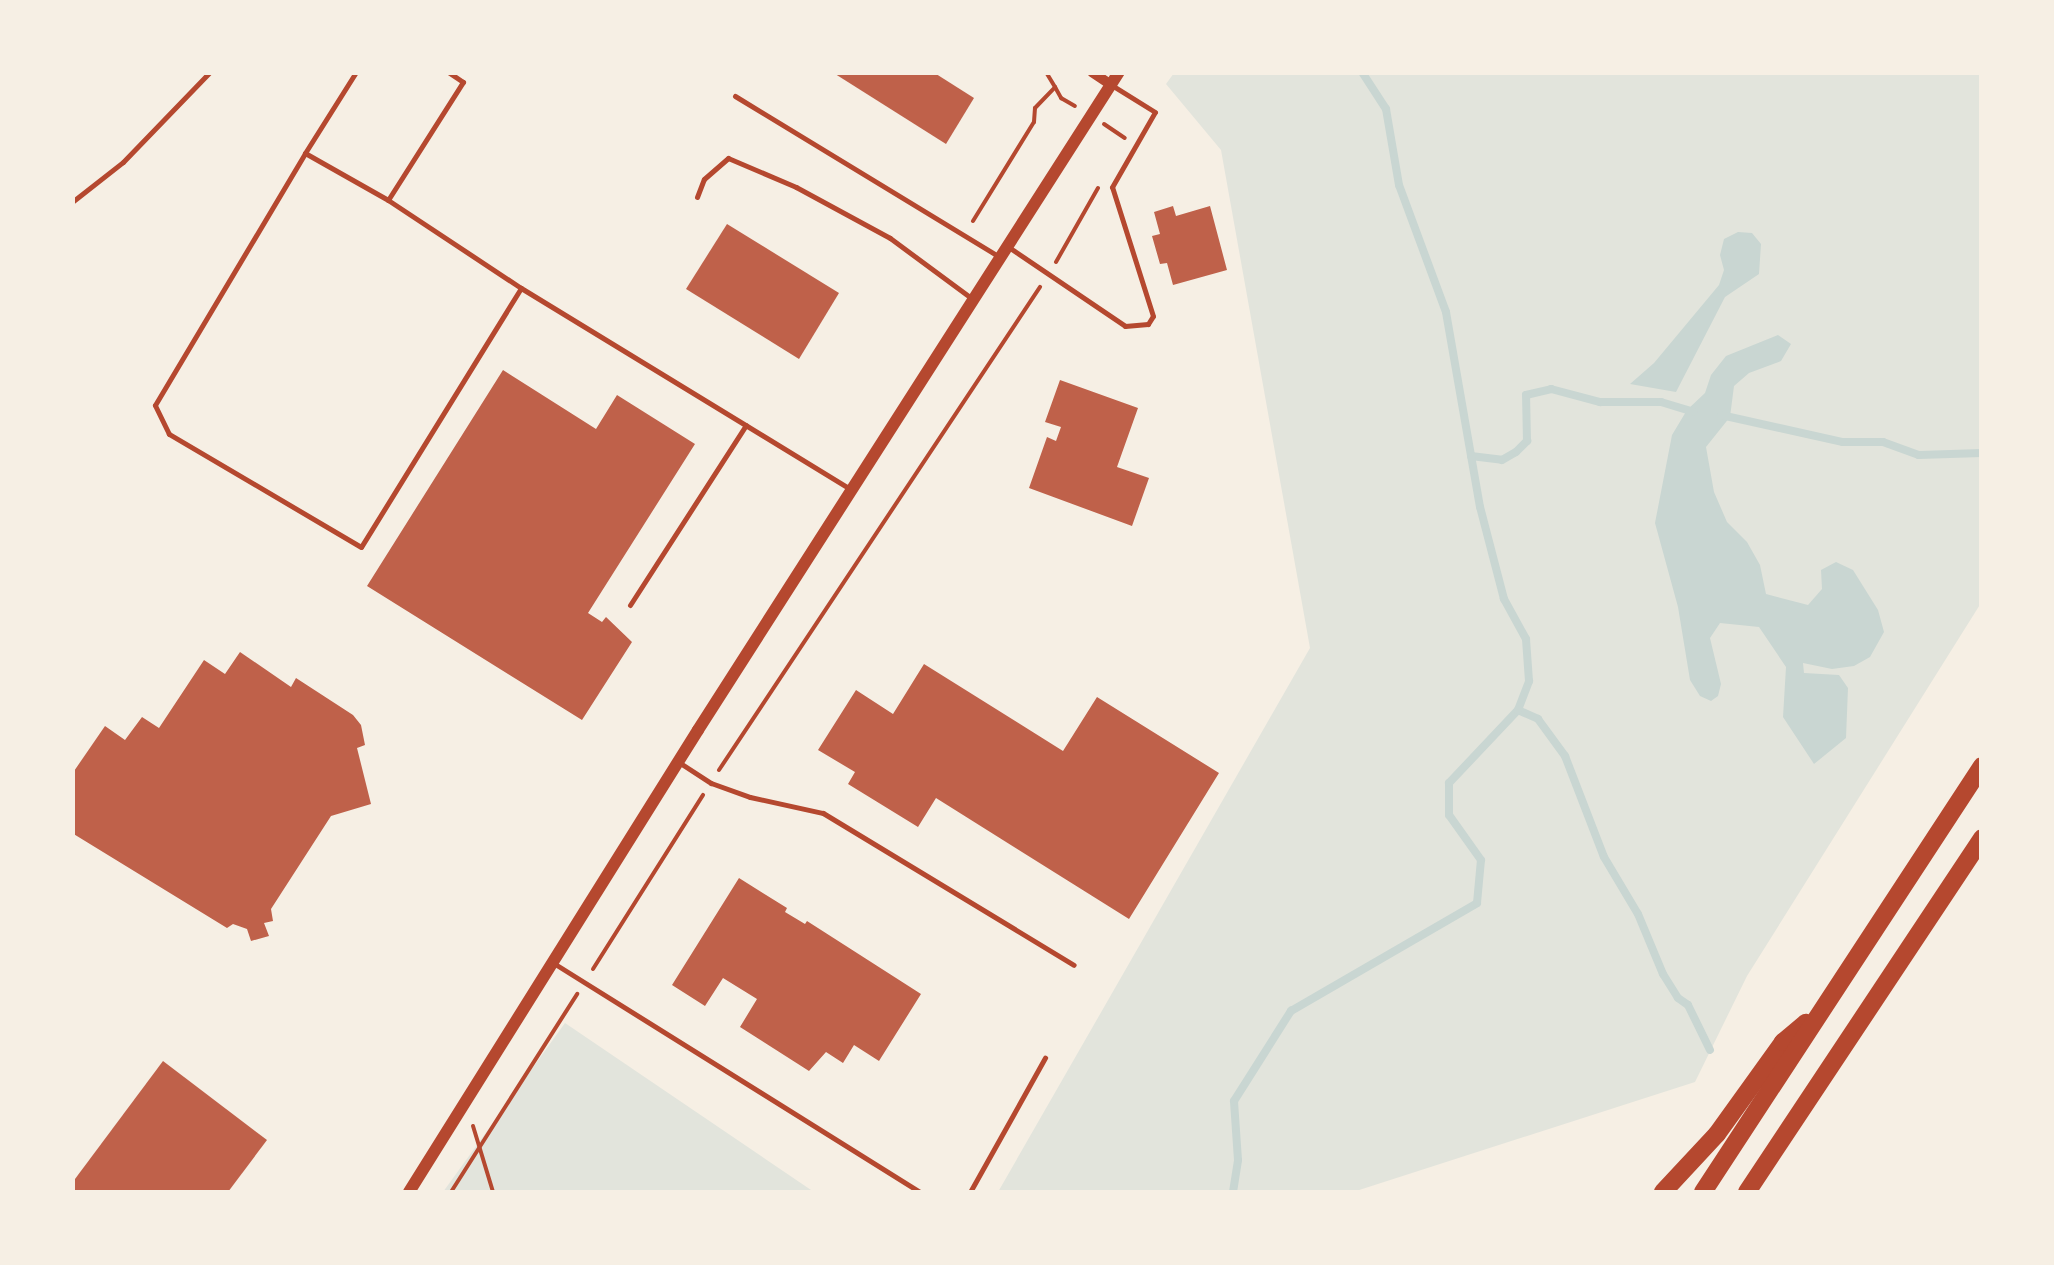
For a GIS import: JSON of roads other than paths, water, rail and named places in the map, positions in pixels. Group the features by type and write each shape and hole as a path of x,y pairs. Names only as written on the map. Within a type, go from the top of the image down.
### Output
{"highway":[{"path":"1703,1192 1982,766"},
{"path":"1747,1192 1982,838"},
{"path":"1663,1192 1717,1134 1783,1042 1816,1018"}],"street":[{"path":"409,1192 466,1107 678,762 1115,79 1092,72"}],"lane":[{"path":"72,202 123,162 210,72"},
{"path":"356,72 155,405 169,434 362,547 521,288"},
{"path":"388,200 462,82 448,72"},
{"path":"735,96 1004,252 1049,274 1125,326 1148,324 1152,316 1112,187 1155,112 1115,79"},
{"path":"305,153 388,200 521,288 852,490"},
{"path":"697,197 704,179 728,158 796,187 890,238 973,300"},
{"path":"630,605 746,425"},
{"path":"678,762 710,783 750,797 823,813 1074,966"},
{"path":"552,963 920,1192"},
{"path":"970,1192 1045,1058"}],"waterway":[{"path":"1233,1192 1238,1160 1234,1101 1291,1011 1477,903 1481,860 1449,815 1449,783 1518,710 1529,681 1526,639 1504,599 1480,507 1446,312 1399,185 1386,109 1362,72"},
{"path":"1471,456 1502,460 1516,452 1527,441 1526,395 1551,389 1600,402 1661,402 1693,412"},
{"path":"1721,415 1843,442 1883,442 1919,455 1982,453"},
{"path":"1518,710 1538,719 1565,756 1604,857 1638,914 1663,974 1678,998 1688,1005 1710,1050"}]}
